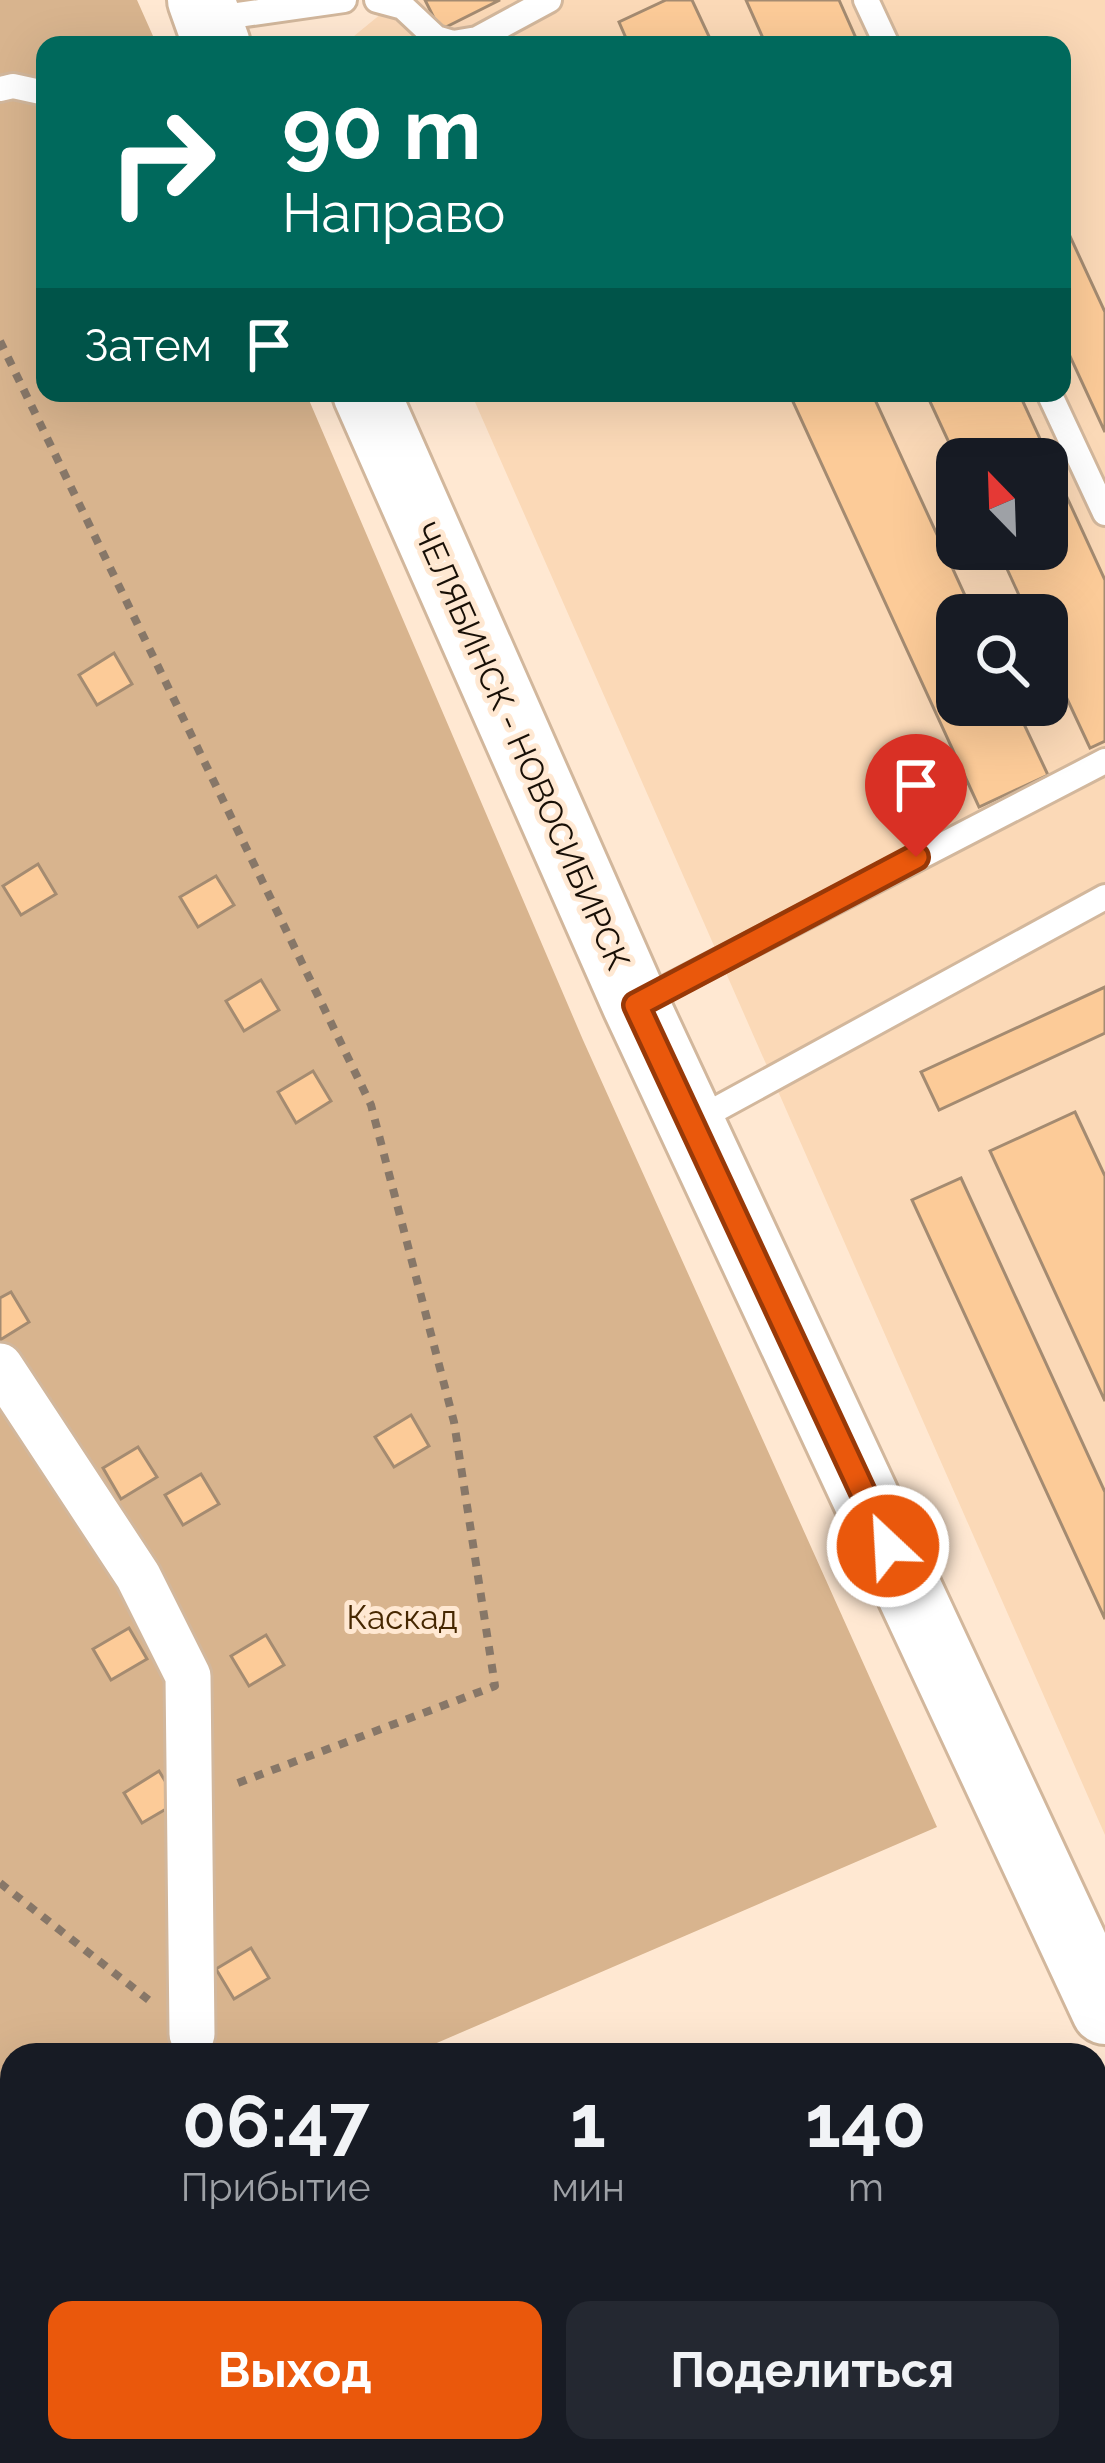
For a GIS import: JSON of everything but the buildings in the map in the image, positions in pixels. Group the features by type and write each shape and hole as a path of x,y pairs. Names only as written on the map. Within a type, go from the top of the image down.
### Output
{"highway":[{"name":"ЧЕЛЯБИНСК - НОВОСИБИРСК","path":"370,402 636,1005 1105,2012"}],"street":[{"path":"0,1366 138,1576 188,1676 192,2034"}],"lane":[{"path":"215,16 344,0"},
{"path":"377,0 403,8 434,36"},
{"path":"483,36 549,0"},
{"path":"866,0 883,36"},
{"path":"0,88 36,91"},
{"path":"1053,402 1105,512"},
{"path":"636,1005 1105,761"},
{"path":"691,1123 1105,897"}],"path":[{"path":"0,341 371,1106 454,1422 495,1686 189,1802"},
{"path":"0,1883 192,2034"}],"shaded area":[{"path":"398,0 1105,0 1105,1835 475,402 1071,402 1071,36 354,36"}],"green space":[{"name":"Каскад","path":"0,0 137,0 153,36 36,36 36,402 310,402 583,1040 937,1827 437,2043 0,2043"}],"route":[{"path":"888,1546 636,1005 916,857"}]}
